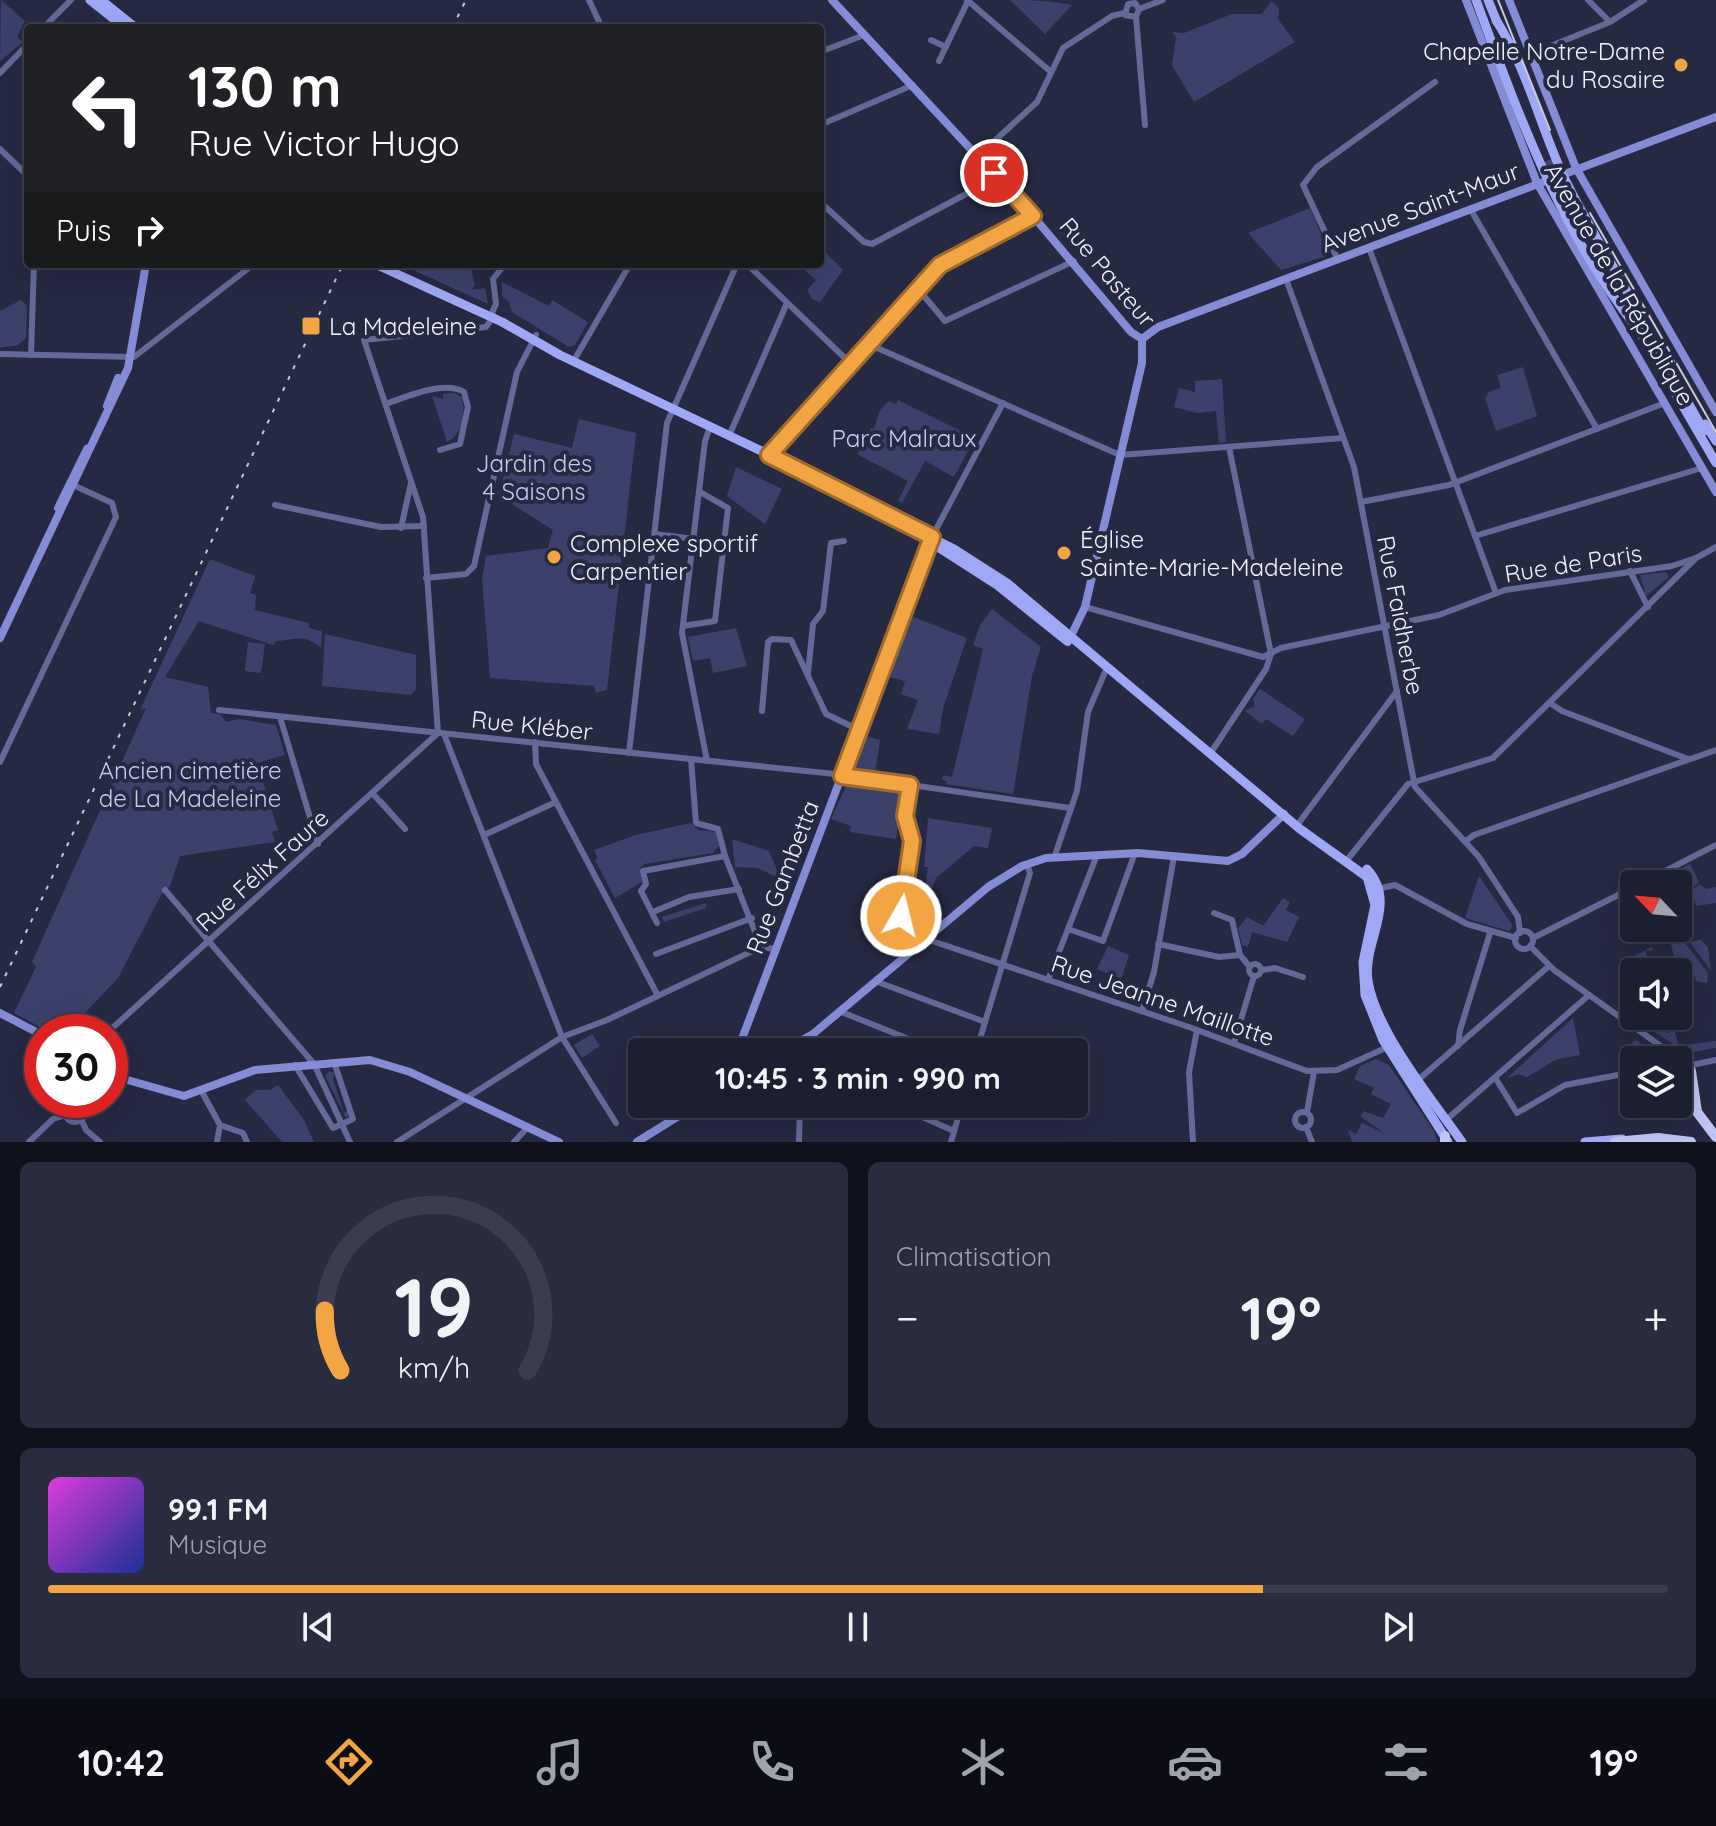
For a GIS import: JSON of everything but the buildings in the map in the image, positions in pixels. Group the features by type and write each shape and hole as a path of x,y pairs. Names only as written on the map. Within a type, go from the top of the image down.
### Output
{"highway":[{"path":"1692,1092 1697,1112 1716,1137"},
{"path":"1615,1142 1666,1138 1691,1142"}],"main road":[{"path":"90,0 120,24"},
{"path":"101,0 131,24"},
{"path":"1478,0 1542,182 1611,293 1636,327"},
{"name":"Avenue de la République","path":"1478,0 1548,160 1488,0"},
{"path":"1496,20 1513,49 1563,174 1636,304 1670,394 1716,474"},
{"name":"Avenue de la République","path":"1716,451 1658,357 1636,327 1567,199 1658,357 1716,463"},
{"path":"384,268 493,316"},
{"path":"392,268 493,316 593,371 769,455 931,540 1070,640 1284,814 1371,873 1381,909 1369,962 1369,983 1396,1044 1462,1142"},
{"path":"1693,412 1716,441"},
{"path":"1070,640 1117,679"},
{"path":"1376,889 1362,979 1368,1004 1387,1047 1446,1140"},
{"path":"1585,1142 1630,1139"}],"street":[{"path":"47,24 71,0"},
{"path":"600,24 590,2 602,0"},
{"name":"Rue Pasteur","path":"832,0 1074,261 1129,330 1142,339 1142,363 1085,607 1070,640"},
{"path":"939,61 968,0 1051,72"},
{"path":"977,157 1034,105 1066,45 1112,16 1124,13 1134,3 1163,0"},
{"name":"Avenue de la République","path":"1466,0 1542,182 1716,492"},
{"name":"Avenue de la République","path":"1509,0 1576,168 1716,412"},
{"path":"1588,0 1610,22"},
{"path":"1531,54 1610,22 1644,0"},
{"path":"1134,3 1145,125"},
{"path":"1124,13 1130,18 1136,17"},
{"path":"824,50 864,35"},
{"path":"931,40 946,47"},
{"path":"0,73 24,48"},
{"path":"1338,260 1303,185 1317,167 1435,82"},
{"path":"824,123 913,85"},
{"name":"Avenue Saint-Maur","path":"1142,339 1158,327 1716,117"},
{"path":"0,149 24,172"},
{"path":"824,206 864,242 872,244 998,177"},
{"path":"1471,210 1597,429"},
{"path":"769,455 943,262 1033,216"},
{"path":"1369,248 1496,593"},
{"path":"918,289 945,321 1074,261"},
{"path":"31,355 34,268"},
{"path":"0,638 128,358 145,268"},
{"path":"0,354 128,358 154,344 249,268"},
{"path":"502,268 493,279 496,297 488,326 364,340 424,526 441,734 484,835 562,1037 616,1123"},
{"path":"574,360 628,268"},
{"path":"629,753 667,423 735,268"},
{"path":"751,268 850,363"},
{"name":"Rue Faidherbe","path":"1286,279 1343,438 1361,502 1413,780 1419,792 1466,841 1518,917 1518,935"},
{"path":"729,436 787,303"},
{"path":"471,329 480,321 479,312"},
{"path":"426,578 470,571 519,366 535,338"},
{"path":"868,344 1120,455 1343,438"},
{"path":"386,404 421,393 461,390 468,407 460,444"},
{"path":"931,540 1003,403"},
{"path":"1361,502 1455,482 1665,403"},
{"path":"707,761 683,626 710,427"},
{"path":"440,450 460,444 468,449"},
{"path":"1209,755 1266,669 1271,654 1229,447"},
{"path":"1475,536 1702,468"},
{"path":"401,528 411,480"},
{"path":"0,762 116,517 112,503 71,484"},
{"path":"683,626 715,621 728,508 700,492"},
{"path":"275,505 375,526 424,526"},
{"path":"655,534 694,539"},
{"name":"Rue Gambetta","path":"742,1038 931,540"},
{"path":"808,673 813,624 823,611 831,543 844,541"},
{"path":"1350,858 1413,780 1489,761 1696,558 1716,547"},
{"name":"Rue de Paris","path":"1271,654 1281,648 1448,612 1496,593 1676,565 1696,558"},
{"path":"1676,565 1678,578"},
{"path":"1630,571 1648,607"},
{"path":"1085,607 1232,650 1263,657 1271,654"},
{"path":"762,711 768,642 772,639 791,640 826,714 859,730"},
{"path":"1054,858 1077,791 1088,712 1105,672"},
{"path":"1298,824 1397,691"},
{"path":"1550,703 1562,711 1688,759"},
{"name":"Rue Kléber","path":"219,710 842,776 1070,808"},
{"path":"280,717 318,844"},
{"name":"Rue Félix Faure","path":"128,1014 441,734"},
{"path":"535,742 534,761 644,960 657,994"},
{"path":"1466,841 1474,835 1716,750"},
{"path":"691,759 696,823 718,829 725,856 761,947"},
{"path":"901,916 912,841 905,816 910,785"},
{"path":"374,795 381,802"},
{"path":"484,835 556,802"},
{"path":"809,1038 993,883 1027,864 1054,858 1135,853 1225,861 1236,858 1284,814"},
{"path":"1667,870 1716,845"},
{"path":"1068,929 1103,941 1135,853"},
{"path":"1048,980 1097,855"},
{"path":"657,923 641,891 646,884 643,871 725,856"},
{"path":"1142,1011 1174,856"},
{"path":"980,1038 1030,873 1027,864"},
{"path":"1376,889 1398,885 1463,922 1490,933 1518,935 1527,931 1533,938"},
{"path":"653,912 689,897 739,889"},
{"path":"165,890 314,1064 350,1142"},
{"path":"1530,946 1533,938 1620,894"},
{"path":"1214,913 1232,920 1240,955 1254,976"},
{"path":"656,954 752,918"},
{"path":"1458,1046 1460,1030 1490,933"},
{"path":"1518,935 1519,947 1530,946"},
{"name":"Rue Jeanne Maillotte","path":"926,939 1314,1072"},
{"path":"1158,944 1219,957 1240,955"},
{"path":"1530,946 1549,966 1657,1046"},
{"path":"397,1142 562,1037 761,947 776,949"},
{"path":"1250,967 1257,964 1262,970"},
{"path":"1418,1080 1549,966"},
{"path":"1234,1043 1254,976 1262,970 1276,969 1303,977"},
{"path":"875,981 985,1022"},
{"path":"1306,1127 1311,1122 1307,1112 1314,1072 1337,1070 1387,1047 1393,1047 1435,1111 1446,1120 1589,995"},
{"path":"839,1011 906,1038"},
{"path":"0,1013 24,1026"},
{"path":"1193,1142 1189,1072 1197,1030"},
{"path":"1692,1066 1716,1060"},
{"path":"295,1065 333,1128 353,1119 334,1062"},
{"path":"128,1080 180,1096 202,1092 251,1071 334,1062 381,1062 559,1142"},
{"path":"1496,1079 1517,1113 1565,1085 1620,1075"},
{"path":"202,1092 220,1125 217,1142"},
{"path":"1306,1127 1298,1126 1295,1119 1299,1112 1307,1112"},
{"path":"29,1142 55,1118"},
{"path":"71,1118 74,1121 81,1119 86,1130 100,1142"},
{"path":"640,1142 677,1118"},
{"path":"799,1142 800,1118"},
{"path":"918,1118 954,1138 959,1118"},
{"path":"220,1125 243,1133 247,1142"},
{"path":"1306,1127 1312,1142"},
{"path":"514,1142 527,1128"}],"green space":[{"path":"1,0 25,21 17,37 23,42 0,61"},
{"path":"1010,0 1042,1 1072,5 1045,34"},
{"path":"1271,1 1279,8 1278,19 1295,42 1194,102 1172,65 1176,37 1172,32 1184,33 1232,14 1262,14"},
{"path":"1310,208 1330,255 1281,270 1248,233"},
{"path":"824,251 843,270 820,302 812,299 807,290 816,280 802,268 824,268"},
{"path":"409,268 471,268 475,285 472,290 485,288 488,304"},
{"path":"502,282 549,306 552,300 588,322 575,345 569,347 512,312 509,302 502,296"},
{"path":"21,300 27,306 26,338 18,345 0,348 0,311"},
{"path":"1523,367 1537,416 1496,431 1485,398 1489,392 1501,388 1497,375"},
{"path":"1222,379 1226,442 1219,443 1216,411 1198,413 1174,407 1179,388 1195,392 1195,381"},
{"path":"454,393 462,397 464,410 457,434 447,442 432,396 443,399 443,394"},
{"name":"Parc Malraux","path":"898,400 975,438 954,477 925,461 902,503 898,501 908,481 857,454 871,428 874,429 880,410 889,401 896,404"},
{"name":"Complexe sportif Carpentier","path":"579,419 636,433 607,690 596,693 594,686 490,678 482,578 486,556 548,548 553,530 499,496 514,434 572,448"},
{"path":"736,467 782,489 765,524 727,496"},
{"name":"Ancien cimetière de La Madeleine","path":"210,559 255,576 250,593 256,595 255,610 309,623 309,628 322,631 321,648 310,640 300,638 276,641 273,645 199,621 165,677 208,687 211,713 220,714 226,722 239,719 276,725 285,755 257,763 278,830 272,832 275,842 180,856 170,886 161,895 118,978 84,1014 24,1014 24,1018 14,1013 36,967 32,962 146,708 140,710"},
{"path":"1666,572 1669,577 1646,596 1640,575"},
{"path":"992,609 1041,647 1032,676 1013,794 946,784 947,781 942,780 943,775 952,777 983,649 973,645 980,625"},
{"path":"911,616 967,638 943,708 939,734 907,729 918,700 901,694 905,681 889,677"},
{"path":"736,628 747,666 713,673 710,658 693,661 688,637"},
{"path":"325,634 416,655 416,689 411,695 322,686"},
{"path":"248,642 265,644 261,673 245,671"},
{"path":"1260,689 1305,719 1293,736 1266,719 1262,724 1245,711 1255,706 1253,699"},
{"path":"863,735 880,740 875,774 850,768"},
{"path":"847,784 903,794 896,839 850,832 851,826 831,819"},
{"path":"928,818 992,828 988,848 974,846 936,878 923,917 920,917 928,867 924,867"},
{"path":"691,823 698,830 716,832 719,846 713,853 644,864 640,868 642,882 615,898 595,860 598,858 594,850 636,835"},
{"path":"732,839 769,851 778,872 792,878 790,883 757,868 735,867"},
{"path":"1690,864 1699,882 1692,888 1692,870 1678,870"},
{"path":"1479,876 1513,926 1509,931 1465,918"},
{"path":"1700,884 1706,889 1716,887 1716,903 1696,906 1692,890"},
{"path":"1283,898 1290,902 1286,910 1299,917 1287,942 1252,932 1248,947 1242,945 1238,928 1247,917 1263,926"},
{"path":"706,903 706,908 664,922 662,917"},
{"path":"1701,940 1708,947 1711,971 1690,942"},
{"path":"1685,943 1708,973 1707,983 1696,981 1692,958 1674,957 1671,944"},
{"path":"1108,946 1129,955 1118,989 1111,987 1111,975 1097,969"},
{"path":"1652,947 1653,950 1646,951 1647,958 1631,958"},
{"path":"1573,1018 1580,1055 1557,1059 1527,1077 1519,1074 1507,1078"},
{"path":"1652,1030 1668,1033 1674,1030 1679,1046"},
{"path":"592,1034 600,1046 582,1058 574,1045"},
{"path":"1636,1040 1644,1046 1633,1046 1632,1042"},
{"path":"1716,1041 1716,1048 1692,1052 1692,1046 1679,1046"},
{"path":"1376,1059 1389,1065 1434,1131 1437,1142 1352,1142 1348,1130 1356,1134 1362,1123 1384,1133 1361,1117 1363,1111 1383,1118 1391,1104 1371,1094 1374,1088 1354,1079 1360,1066"},
{"path":"329,1071 335,1073 333,1079 344,1113 348,1110 346,1118 325,1076"},
{"path":"278,1085 304,1120 314,1142 282,1142 245,1100 256,1090 270,1090"}],"tunnel":[{"path":"1551,159 1569,197"},
{"path":"1545,162 1564,201"}],"tram line":[{"path":"1498,0 1550,130"},
{"path":"1590,213 1716,432"}],"railway":[{"path":"454,24 466,0"},
{"path":"0,987 341,268"}],"place":[{"name":"Chapelle Notre-Dame du Rosaire","path":"1681,65"},
{"name":"La Madeleine","path":"311,326"},
{"name":"Église Sainte-Marie-Madeleine","path":"1064,553"},
{"name":"Complexe sportif Carpentier","path":"554,557"}],"route":[{"path":"901,916 912,841 905,816 910,785 842,776 932,537 769,455 777,442 943,262 1033,216 994,173"}],"park label":[{"name":"Jardin des 4 Saisons","path":"534,477"}]}
